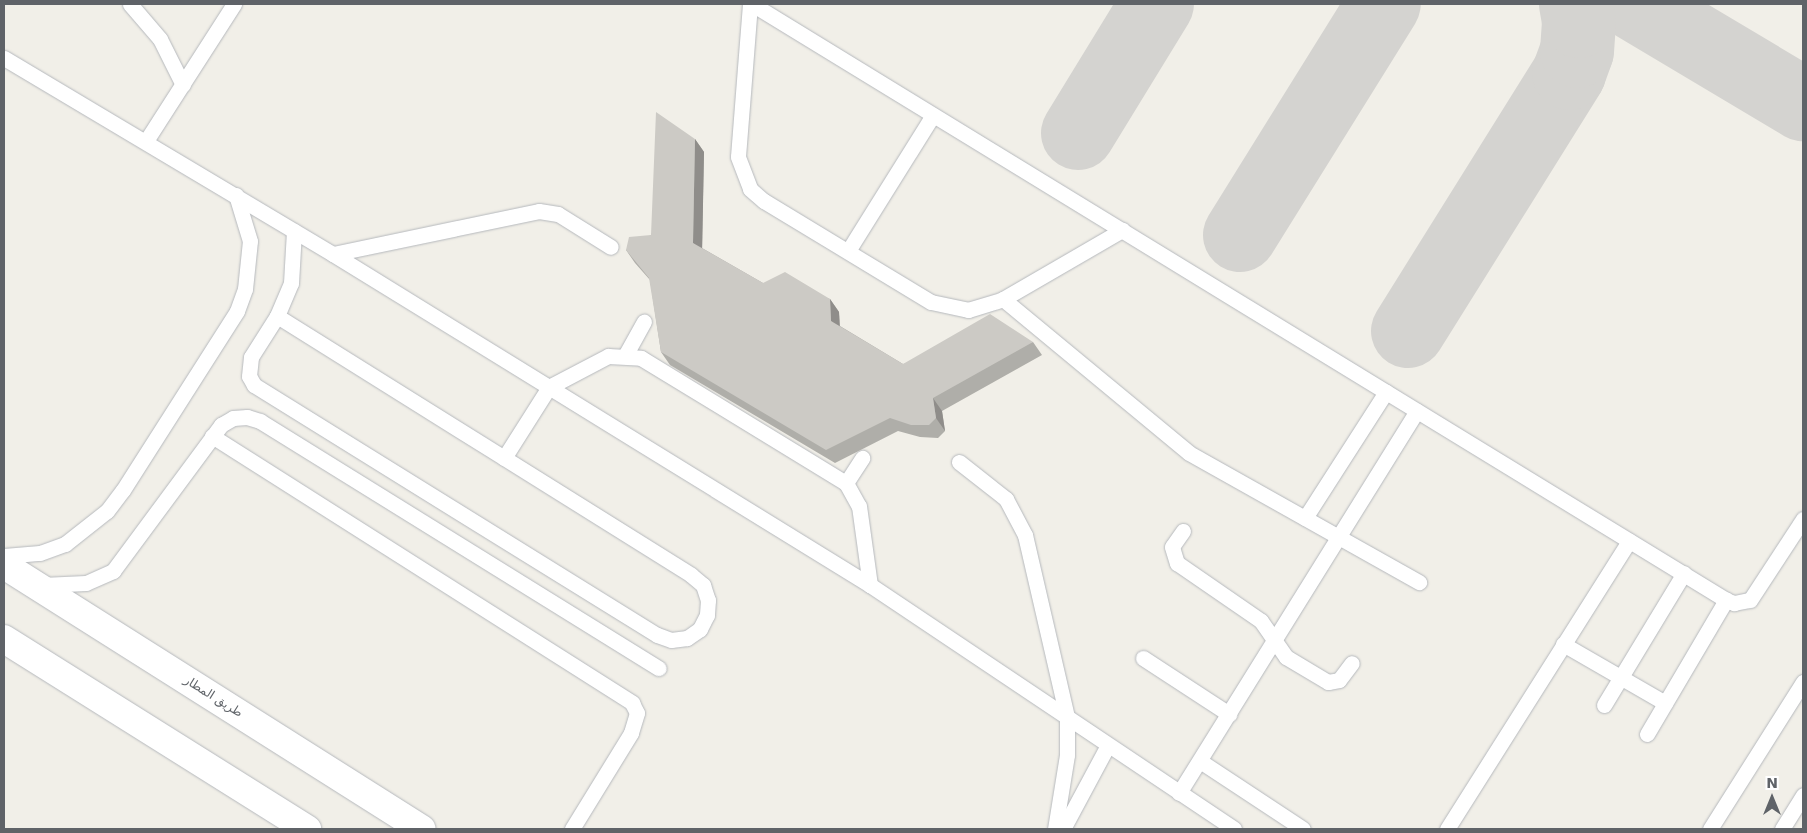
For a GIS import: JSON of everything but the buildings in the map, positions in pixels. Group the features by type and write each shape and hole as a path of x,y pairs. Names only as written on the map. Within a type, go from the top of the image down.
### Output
{"main road":[{"name":"طريق المطار","path":"4,565 422,829"},
{"path":"4,639 307,829"}],"lane":[{"path":"130,4 160,39 183,85"},
{"path":"146,141 234,4"},
{"path":"1122,230 1003,299 968,310 949,308 932,302 764,201 750,189 742,174 737,140 751,4 933,114 1417,410 1629,541 1684,573 1726,600 1742,603 1750,600 1802,523"},
{"path":"4,58 333,254 870,585 1234,829"},
{"path":"848,252 933,114"},
{"path":"4,556 40,553 65,544 107,511 123,490 237,311 243,296 250,265 250,241 236,195"},
{"path":"333,254 538,211 558,214 610,247"},
{"path":"277,316 691,575 702,585 708,600 707,615 700,629 687,638 671,640 656,635 261,391 249,376 248,366 277,316 292,275 294,231"},
{"path":"1003,299 1189,453 1419,582"},
{"path":"626,354 644,322"},
{"path":"504,458 549,388 608,356 626,354 655,364 846,483 859,506 870,585"},
{"path":"1306,518 1386,392"},
{"path":"1179,793 1417,410"},
{"path":"34,584 86,583 113,571 221,425 233,418 247,417 260,421 659,668"},
{"path":"212,436 632,703 636,713 631,733 572,829"},
{"path":"846,483 862,458"},
{"path":"959,462 998,490 1020,522 1066,716 1067,755 1055,829"},
{"path":"1183,531 1172,548 1177,563 1261,621 1286,657 1328,682 1339,680 1352,663"},
{"path":"1447,829 1629,541"},
{"path":"1604,705 1684,573"},
{"path":"1647,734 1726,600"},
{"path":"1563,644 1665,703"},
{"path":"1143,658 1229,714"},
{"path":"1710,829 1803,682"},
{"path":"1063,829 1108,745"},
{"path":"1200,761 1303,829"},
{"path":"1782,829 1803,795"}],"taxiway":[{"path":"1078,133 1157,4"},
{"path":"1240,235 1384,4"},
{"path":"1408,331 1569,73 1577,51 1579,21 1576,4"},
{"path":"1635,4 1803,104"}]}
